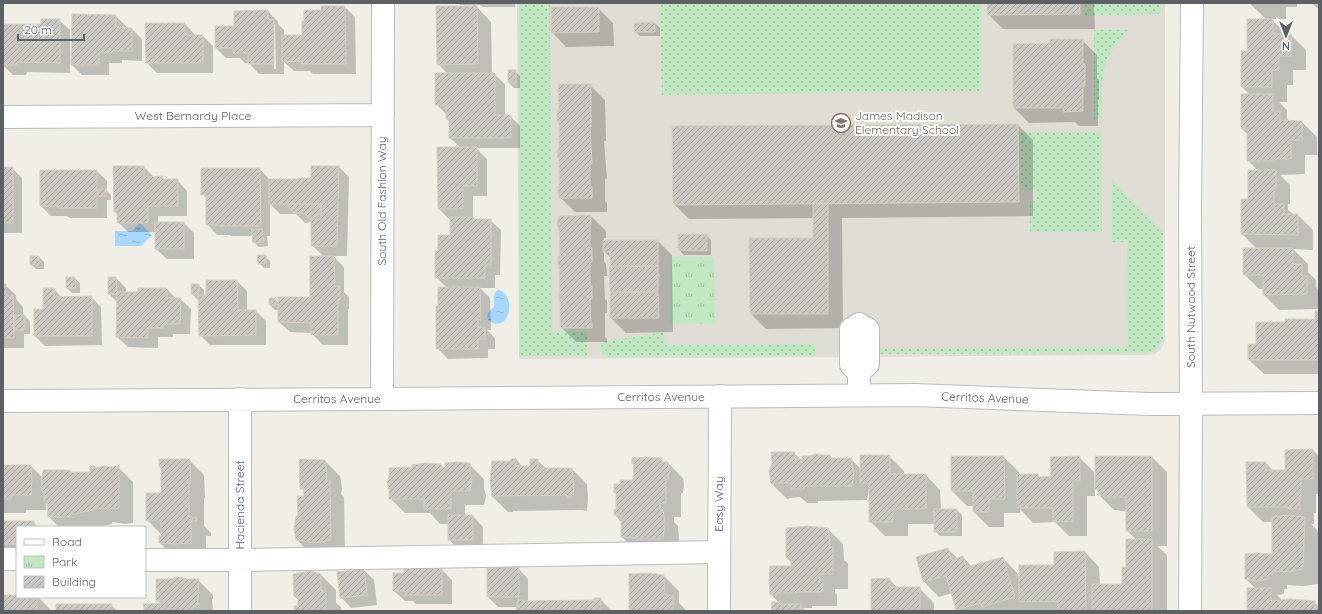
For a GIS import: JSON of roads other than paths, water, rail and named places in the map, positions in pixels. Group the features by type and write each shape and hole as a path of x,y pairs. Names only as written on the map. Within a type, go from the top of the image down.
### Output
{"street":[{"name":"South Old Fashion Way","path":"382,3 382,399"},
{"name":"South Nutwood Street","path":"1190,611 1190,213 1192,3"},
{"name":"West Bernardy Place","path":"3,117 383,115"},
{"path":"859,321 868,329 868,364 859,372 859,395"},
{"name":"Cerritos Avenue","path":"3,401 915,395 1149,404 1319,403"},
{"name":"Easy Way","path":"718,611 720,396"},
{"name":"Hacienda Street","path":"240,399 240,611"},
{"path":"146,560 240,560 719,552"},
{"path":"3,559 16,560"}],"water":[{"path":"140,223 152,235 141,246 115,246 115,231 132,231"},
{"path":"498,290 504,292 507,297 509,311 507,318 503,322 497,324 489,321 487,317 489,312 494,307 494,296"}],"place":[{"name":"James Madison Elementary School","path":"841,123"}]}
